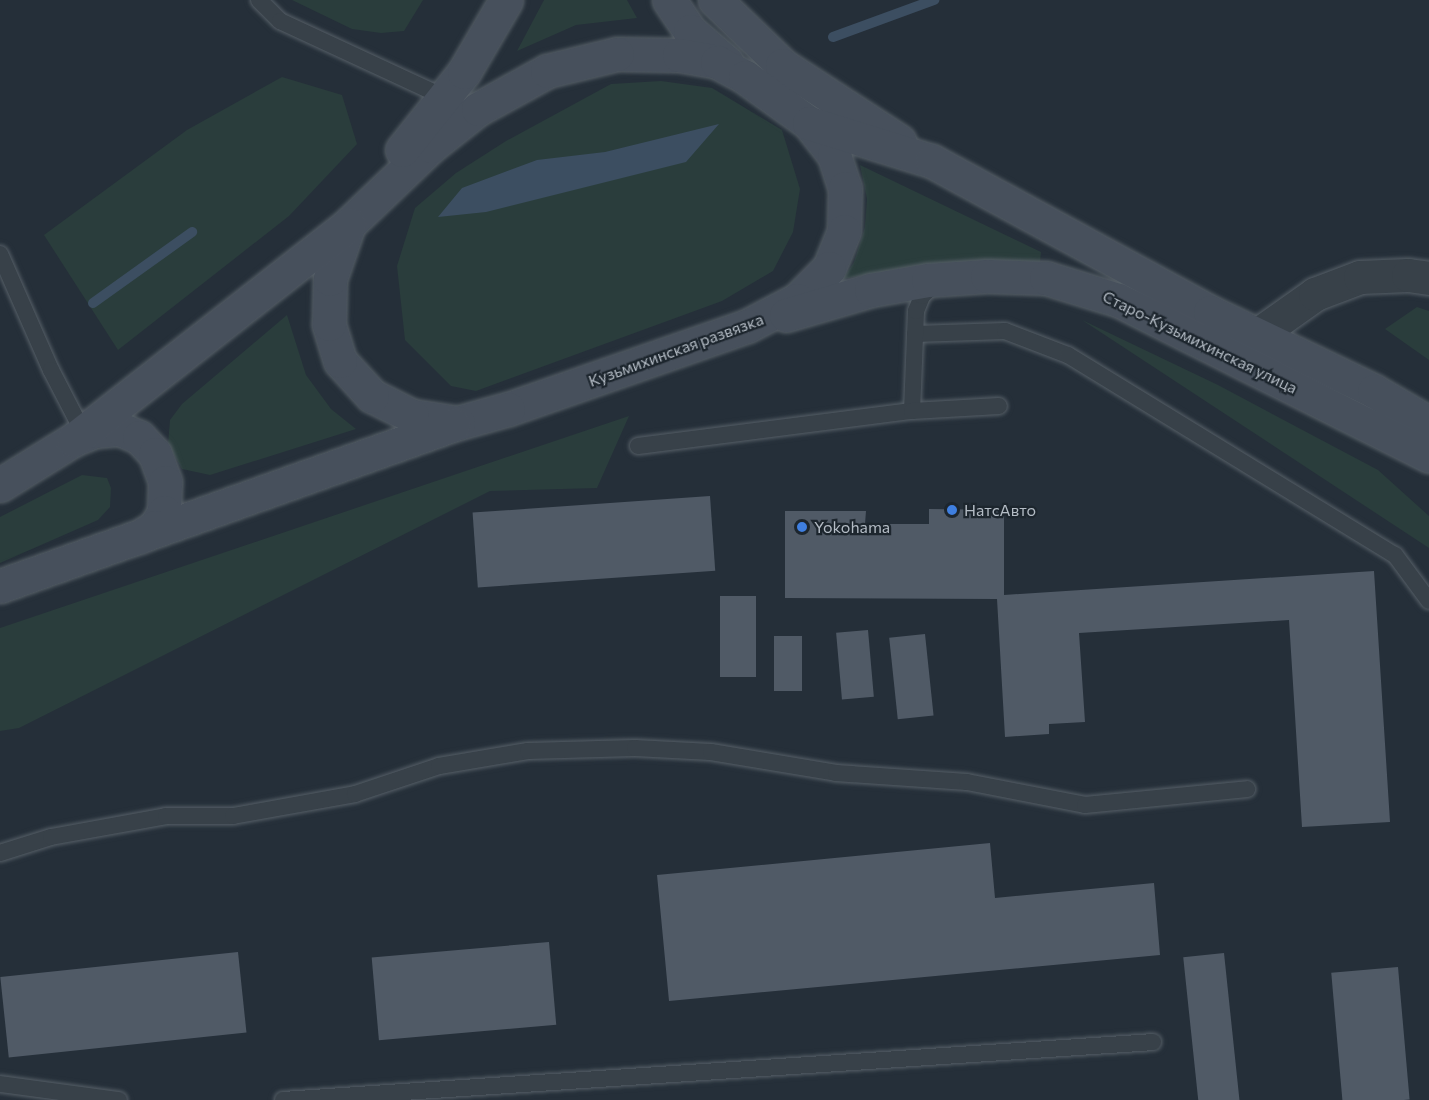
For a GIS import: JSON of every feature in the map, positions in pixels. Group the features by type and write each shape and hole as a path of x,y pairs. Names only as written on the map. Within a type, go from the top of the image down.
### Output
{"street":[{"path":"0,484 78,436 354,219 388,168 446,98 506,0"},
{"path":"669,0 700,41 745,77"},
{"name":"Старо-Кузьмихинская улица","path":"715,0 782,65 932,161 1210,312 1374,391 1429,423"},
{"name":"Кузьмихинская развязка","path":"617,54 674,54 717,62 745,77 809,123 828,144 843,176 846,208 842,239 829,268 810,290 784,308 747,326 458,423 412,416 386,405 356,382 340,361 331,335 328,300 330,279 354,219 478,109 531,78 564,65 617,54"},
{"name":"Старо-Кузьмихинская улица","path":"809,123 932,161"},
{"path":"1230,356 1255,334 1315,294 1360,277 1422,270"},
{"name":"Старо-Кузьмихинская улица","path":"747,326 871,290 944,278 1008,275 1073,284 1118,300 1429,456"},
{"path":"0,586 458,423"},
{"path":"78,436 95,431 120,429 139,437 155,454 165,482 164,512 155,527 138,538"}],"lane":[{"path":"259,0 280,21 446,98"},
{"path":"0,254 78,436"},
{"path":"912,411 915,334 919,300 944,278"},
{"path":"871,290 893,293 906,301 915,334"},
{"path":"915,334 1005,331 1061,351 1395,555 1429,601"},
{"path":"638,446 912,411 999,406"},
{"path":"0,853 51,837 166,816 233,816 355,794 439,766 528,751 635,748 711,752 836,774 967,782 1084,805 1247,789"},
{"path":"283,1100 1154,1041"},
{"path":"0,1084 119,1100"}],"green space":[{"path":"292,0 423,0 404,31 381,33 352,29"},
{"path":"544,0 627,0 637,18 576,25 517,51"},
{"path":"282,77 342,95 357,144 289,216 118,350 44,235 187,130"},
{"path":"661,81 712,88 782,130 800,189 793,232 773,271 722,301 476,391 451,386 405,340 397,266 415,208 456,173 506,141 611,84"},
{"path":"860,165 1041,252 1040,262 920,265 843,279 854,262 865,227 867,199"},
{"path":"1417,307 1429,311 1429,360 1385,329"},
{"path":"287,315 306,375 331,409 356,429 210,475 182,469 168,444 170,420 182,404"},
{"path":"1082,320 1218,385 1378,470 1429,516 1429,548"},
{"path":"629,416 597,488 490,491 19,728 0,731 0,628"},
{"path":"82,475 107,478 111,488 110,507 98,520 0,563 0,517"}],"water":[{"path":"719,124 686,162 486,212 438,217 462,188 537,160 605,152"}],"building":[{"path":"710,496 715,571 478,587 473,513"},
{"path":"929,509 1004,510 1004,595 1374,571 1390,822 1302,827 1289,620 1079,633 1085,722 1049,724 1049,734 1005,737 997,599 785,598 785,511 866,511 865,524 929,524"},
{"path":"720,596 756,596 756,677 720,677"},
{"path":"868,630 874,697 842,700 836,633"},
{"path":"925,634 934,716 898,719 889,638"},
{"path":"774,636 802,636 802,691 774,691"},
{"path":"990,843 995,898 1154,883 1160,955 669,1001 657,875"},
{"path":"549,942 556,1025 379,1040 372,958"},
{"path":"238,952 246,1033 9,1058 0,977"},
{"path":"1224,953 1239,1100 1198,1100 1183,957"},
{"path":"1398,967 1410,1099 1342,1100 1331,973"}],"waterway":[{"path":"833,37 934,0"},
{"path":"93,303 192,232"}],"place":[{"name":"НатсАвто","path":"952,510"},
{"name":"Yokohama","path":"802,527"}]}
